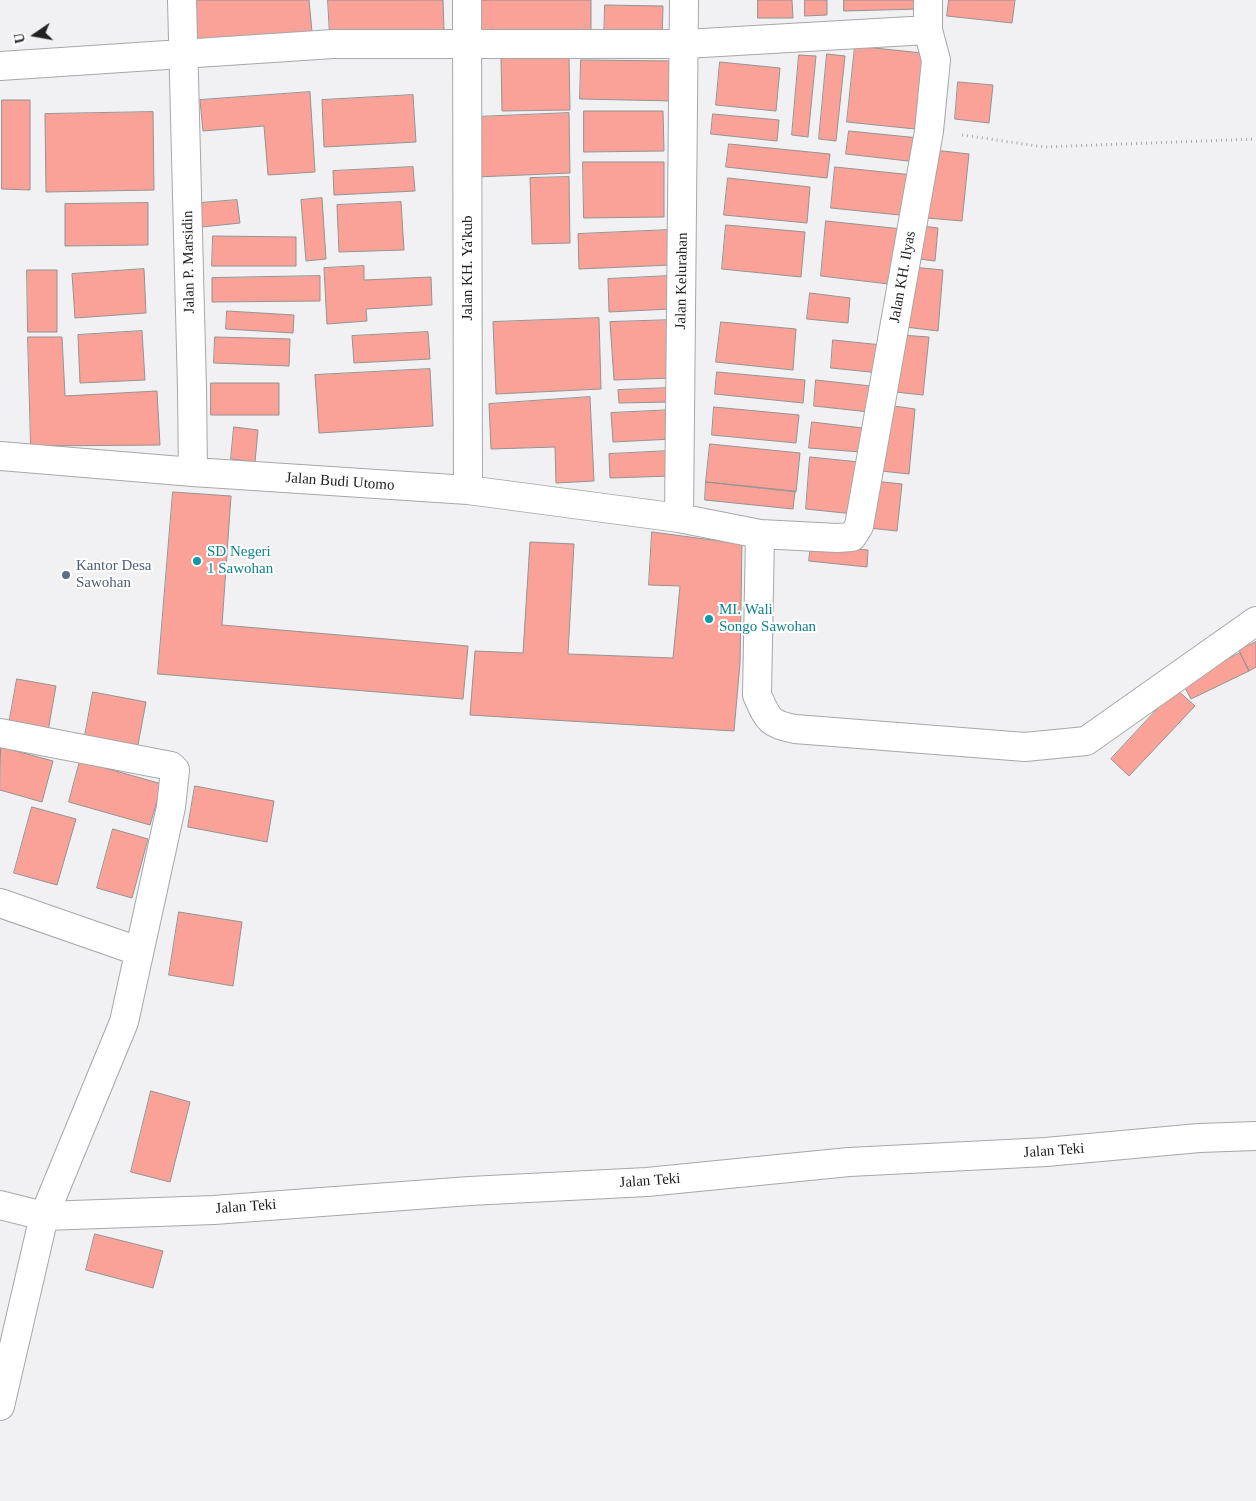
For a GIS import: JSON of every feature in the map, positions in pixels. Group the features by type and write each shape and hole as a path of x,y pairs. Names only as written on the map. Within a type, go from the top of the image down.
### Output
{"street":[{"name":"Jalan P. Marsidin","path":"182,0 193,472"},
{"name":"Jalan KH. Ya'kub","path":"467,0 468,490"},
{"name":"Jalan Kelurahan","path":"680,518 684,0"},
{"name":"Jalan KH. Ilyas","path":"837,538 852,536 859,526 929,130 936,60 928,30 928,0"},
{"path":"0,66 333,44 685,44 928,30"},
{"name":"Jalan Budi Utomo","path":"0,456 193,472 468,490 680,518 760,534 837,538"},
{"path":"760,534 757,695 767,718 779,726 795,729 1025,747 1086,741 1256,622"},
{"path":"0,733 170,766 175,770 176,778 124,1022 44,1216 0,1406"},
{"path":"0,903 138,951"},
{"name":"Jalan Teki","path":"0,1205 44,1216 214,1210 470,1191 648,1182 849,1162 1046,1152 1198,1138 1256,1136"}],"path":[{"path":"929,130 1044,148 1256,139"}],"building":[{"path":"195,0 309,0 312,32 198,42"},
{"path":"328,0 443,0 444,30 330,36"},
{"path":"474,0 591,0 591,34 474,34"},
{"path":"758,0 792,0 793,18 758,18"},
{"path":"805,0 827,0 827,15 805,16"},
{"path":"844,0 920,0 920,9 844,11"},
{"path":"949,0 1015,0 1012,23 947,16"},
{"path":"605,5 663,6 662,41 604,41"},
{"path":"855,46 932,54 925,130 847,122"},
{"path":"827,54 845,56 836,141 819,139"},
{"path":"799,55 816,56 808,137 792,135"},
{"path":"569,57 570,110 502,111 501,58"},
{"path":"581,60 675,61 674,101 580,99"},
{"path":"720,62 780,68 776,111 716,105"},
{"path":"958,82 993,85 989,123 955,119"},
{"path":"310,92 315,172 268,175 264,126 203,131 200,100"},
{"path":"413,95 416,142 324,147 322,100"},
{"path":"2,100 30,100 30,190 2,189"},
{"path":"584,111 663,111 664,151 584,152"},
{"path":"153,112 154,190 46,192 45,114"},
{"path":"569,113 570,173 477,177 475,117"},
{"path":"713,114 779,120 777,141 711,134"},
{"path":"849,131 919,138 917,162 846,154"},
{"path":"729,144 830,154 827,178 726,167"},
{"path":"934,150 969,154 962,221 927,218"},
{"path":"583,162 664,162 664,217 584,218"},
{"path":"413,167 415,191 334,195 333,171"},
{"path":"835,167 913,175 909,216 831,208"},
{"path":"569,177 570,243 532,244 530,178"},
{"path":"728,178 810,187 807,223 724,215"},
{"path":"322,198 326,259 306,261 301,200"},
{"path":"237,200 240,223 202,227 200,203"},
{"path":"401,202 404,250 339,252 337,205"},
{"path":"148,203 148,245 65,246 65,204"},
{"path":"826,221 902,229 897,285 821,276"},
{"path":"726,225 805,232 801,277 722,269"},
{"path":"922,226 938,228 935,261 919,259"},
{"path":"669,230 671,265 579,269 578,234"},
{"path":"213,236 296,237 296,266 212,266"},
{"path":"364,266 364,280 431,277 432,305 366,309 367,321 327,324 324,268"},
{"path":"912,267 943,270 938,331 905,327"},
{"path":"144,269 146,313 75,318 72,274"},
{"path":"27,270 57,270 57,332 28,332"},
{"path":"320,276 320,301 212,302 212,278"},
{"path":"669,276 670,309 609,312 608,279"},
{"path":"810,293 850,298 848,323 807,319"},
{"path":"227,311 294,315 293,333 226,329"},
{"path":"599,318 601,389 496,394 493,322"},
{"path":"673,320 674,378 614,380 610,322"},
{"path":"721,322 796,329 793,370 716,362"},
{"path":"142,331 145,380 80,383 78,335"},
{"path":"428,332 430,359 354,363 352,336"},
{"path":"901,335 929,337 923,395 895,392"},
{"path":"28,337 62,337 65,396 157,391 160,445 31,446"},
{"path":"215,337 290,339 289,366 214,363"},
{"path":"833,340 882,345 880,373 831,368"},
{"path":"430,369 433,426 319,433 315,375"},
{"path":"717,372 805,380 803,403 715,394"},
{"path":"816,380 871,386 869,412 814,406"},
{"path":"211,383 279,383 279,415 211,415"},
{"path":"670,388 670,402 619,403 618,390"},
{"path":"590,397 594,481 556,483 555,447 491,449 489,404"},
{"path":"887,405 915,409 909,474 881,471"},
{"path":"714,407 799,415 796,443 712,435"},
{"path":"672,410 673,439 613,442 611,413"},
{"path":"812,422 863,428 861,452 809,448"},
{"path":"234,427 258,430 255,462 231,459"},
{"path":"710,444 800,453 796,492 706,482"},
{"path":"670,451 671,476 610,478 609,454"},
{"path":"810,457 859,462 854,514 806,509"},
{"path":"874,481 902,484 897,531 869,528"},
{"path":"706,482 795,491 793,509 705,500"},
{"name":"SD Negeri 1 Sawohan","path":"173,492 231,496 222,625 468,646 463,699 158,674"},
{"name":"MI. Wali Songo Sawohan","path":"652,532 742,544 740,663 734,731 470,715 475,651 523,653 530,542 574,544 568,654 673,658 680,586 649,585"},
{"path":"811,545 868,550 867,567 809,561"},
{"path":"1256,642 1256,667 1249,671 1239,650"},
{"path":"1240,653 1249,671 1191,699 1182,682"},
{"path":"17,679 56,686 48,731 9,724"},
{"path":"1176,689 1195,706 1129,776 1111,759"},
{"path":"93,692 146,702 137,750 84,741"},
{"path":"1,747 53,761 42,802 0,790"},
{"path":"80,761 162,784 150,825 69,802"},
{"path":"195,786 274,801 267,842 188,827"},
{"path":"32,807 76,819 57,885 14,873"},
{"path":"113,829 148,839 132,898 97,888"},
{"path":"179,912 242,922 233,986 169,975"},
{"path":"151,1091 190,1102 170,1182 131,1172"},
{"path":"95,1234 163,1251 153,1288 86,1270"}],"place":[{"name":"SD Negeri 1 Sawohan","path":"197,561"},
{"name":"Kantor Desa Sawohan","path":"66,575"},
{"name":"MI. Wali Songo Sawohan","path":"709,619"}]}
